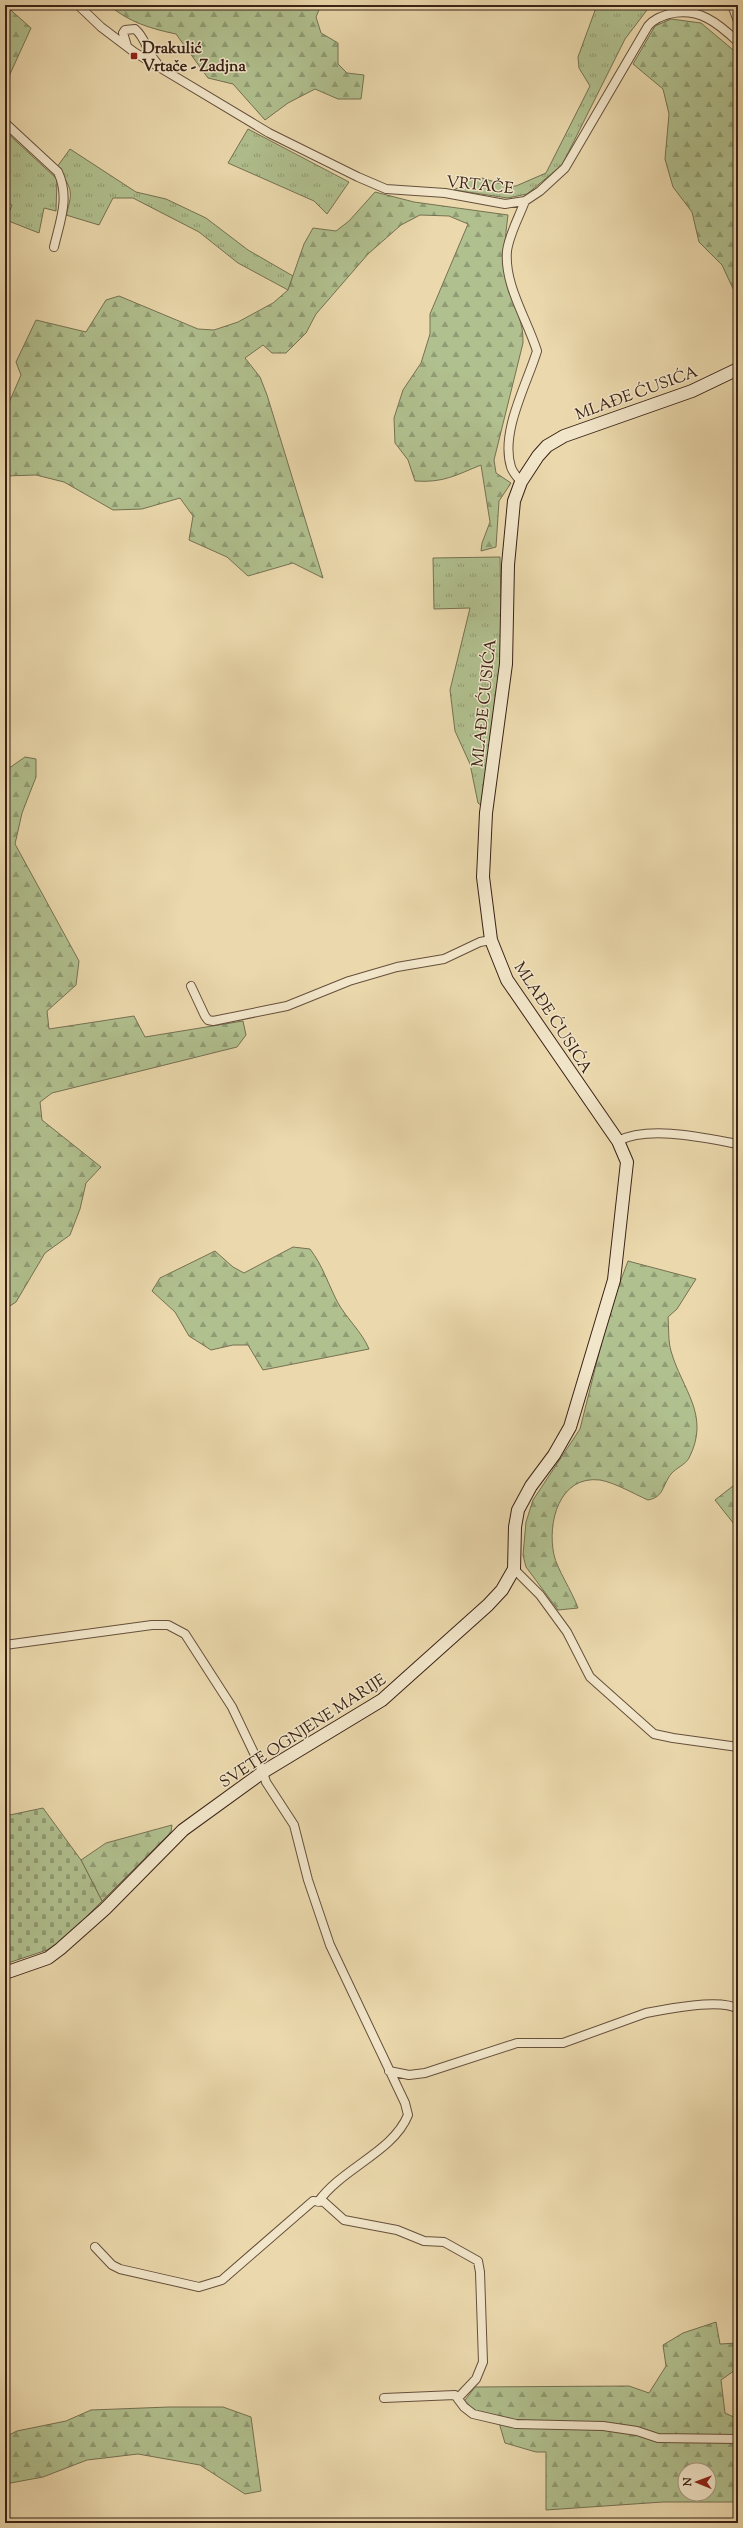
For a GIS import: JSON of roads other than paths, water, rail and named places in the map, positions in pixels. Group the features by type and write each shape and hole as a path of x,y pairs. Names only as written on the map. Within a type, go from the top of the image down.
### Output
{"street":[{"name":"VRTAČE","path":"78,5 127,47 269,133 386,189 445,193 505,204 525,201 540,191 565,168 648,26 654,19 680,12 700,13 720,24 738,42"},
{"path":"732,5 738,21"},
{"name":"VRTAČE","path":"127,47 123,33 125,30 134,29 143,37 152,58 164,70"},
{"path":"5,123 58,172 63,183 66,195 54,247"},
{"path":"521,482 512,469 510,462 510,425 537,351 508,272 507,258 508,249 525,201"},
{"name":"MLAĐE ĆUSIĆA","path":"618,1141 507,980 491,940 483,877 486,813 506,664 511,526 514,501 521,482 538,456 547,446 564,436 692,391 738,369"},
{"path":"191,986 205,1016 213,1021 287,1006 349,981 397,967 444,960 480,942 491,940"},
{"path":"738,1144 681,1134 628,1136 618,1141 627,1162 614,1280 570,1427 554,1455 531,1486 518,1510 514,1535 514,1570 540,1595 567,1632 590,1677 654,1734 738,1747"},
{"name":"SVETE OGNJENE MARIJE","path":"5,1973 42,1961 60,1949 105,1909 183,1830 263,1772 382,1700 488,1605 502,1590 514,1570"},
{"path":"5,1645 152,1625 178,1628 186,1634 232,1708 263,1772 266,1782 294,1825 308,1880 330,1945 388,2071 405,2103 408,2115 398,2133 334,2182 318,2202"},
{"path":"388,2071 409,2075 425,2073 517,2043 564,2043 646,2013 659,2010 692,2005 732,2006 738,2009"},
{"path":"95,2247 112,2264 120,2269 199,2287 222,2280 313,2201 324,2202 344,2220 397,2230 424,2242 444,2242 478,2261 480,2272 483,2362 476,2379 458,2398"},
{"path":"384,2398 455,2394 464,2407 473,2414 516,2424 603,2426 637,2431 658,2438 738,2439"}],"place":[{"name":"Drakulić Vrtače - Zadjna","path":"134,56"}]}
